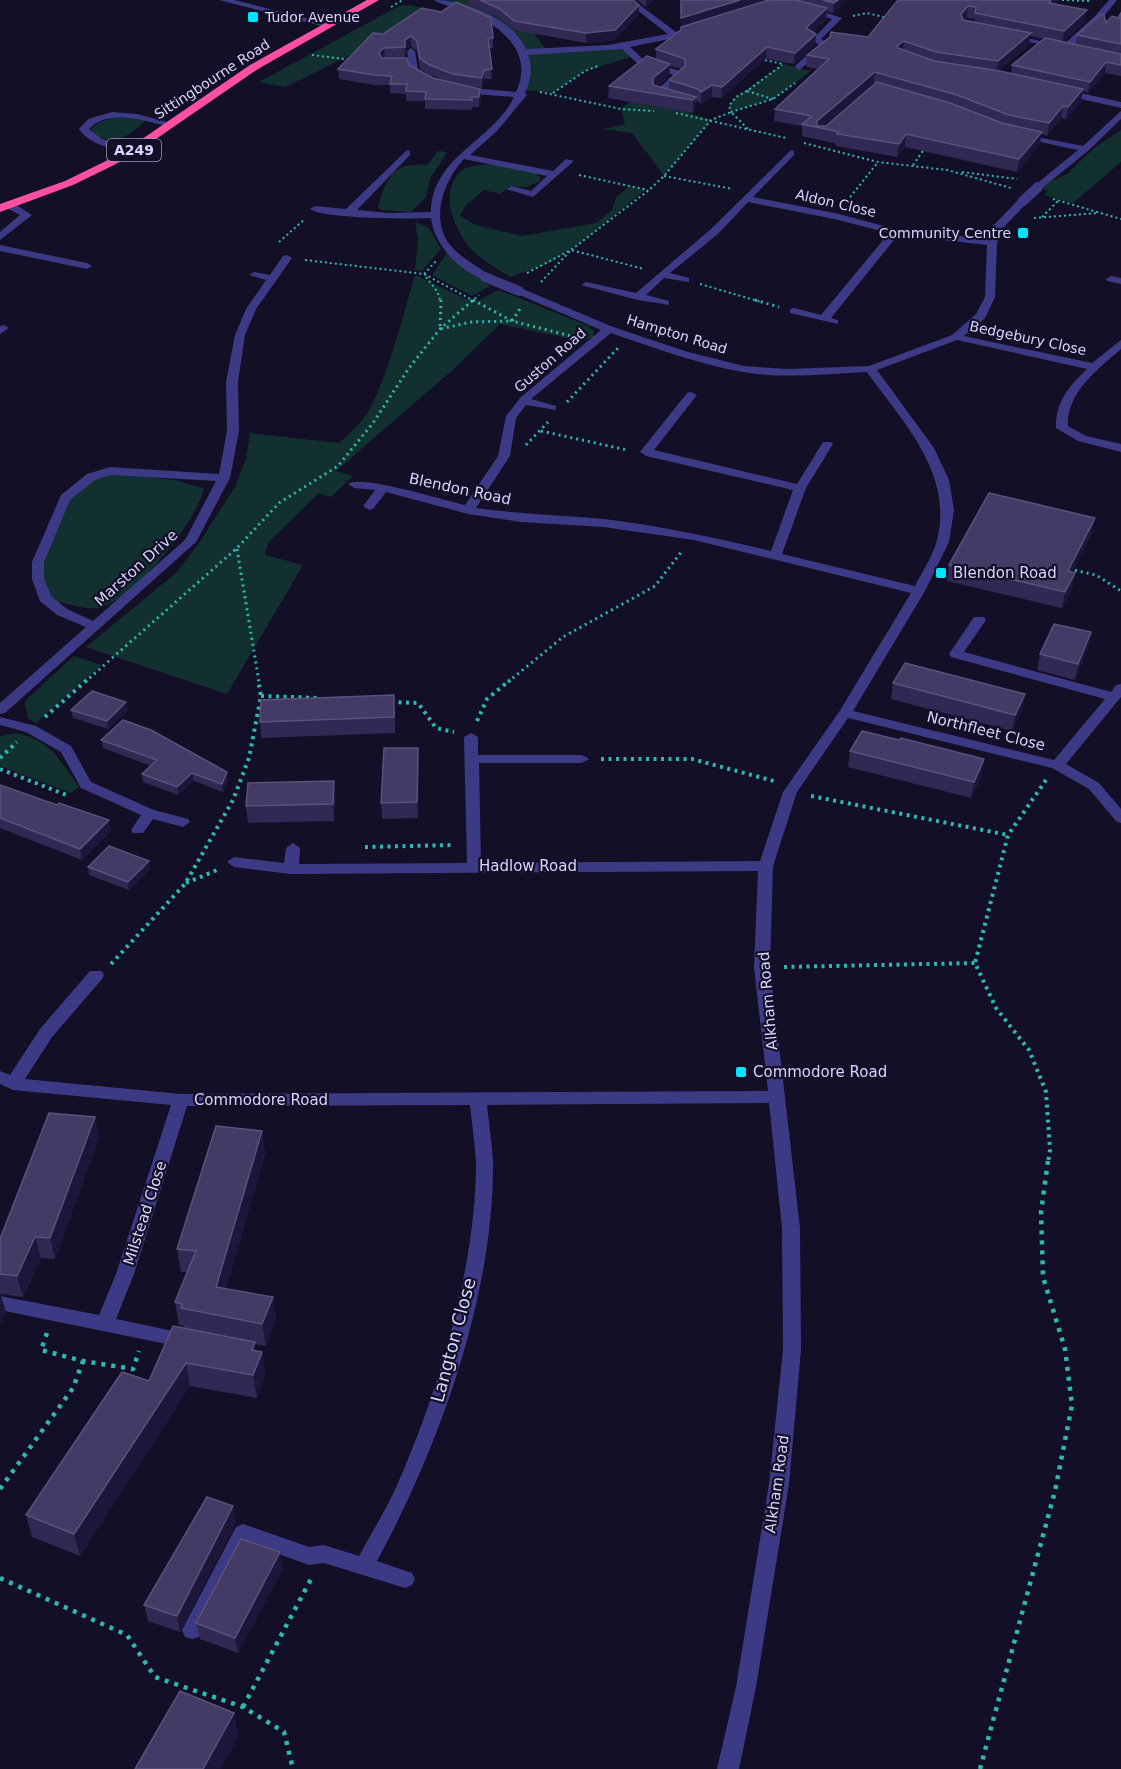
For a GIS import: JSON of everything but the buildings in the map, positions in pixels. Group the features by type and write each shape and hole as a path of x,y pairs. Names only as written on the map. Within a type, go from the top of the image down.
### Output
{"highway":[{"name":"Sittingbourne Road","path":"4,206 69,183 133,150 254,67 374,0"}],"street":[{"path":"223,0 329,25"},
{"path":"438,0 475,11 501,24 515,38 523,52 526,72 523,93 454,88"},
{"path":"628,0 675,35"},
{"path":"1065,48 1098,18 1113,0"},
{"path":"799,8 838,18"},
{"path":"799,67 825,45 816,40 838,18"},
{"path":"523,52 562,52 624,46 697,28"},
{"path":"1000,35 1077,51"},
{"path":"1031,51 1040,44"},
{"path":"624,46 634,56 651,66 680,74 657,94 675,99"},
{"path":"411,51 407,62 414,71 432,82"},
{"path":"1054,90 1121,105"},
{"name":"Hampton Road","path":"523,93 494,129 462,156 445,176 438,193 436,215 440,236 445,246 485,277 609,329 684,354 744,369 787,372 870,369 956,337 981,316 990,297 992,243 997,228 1038,187 1121,114"},
{"path":"133,150 94,139 87,135 84,129 100,118 115,115 134,116 170,124"},
{"path":"1014,133 1085,148"},
{"path":"638,297 662,274 716,231 791,153"},
{"path":"462,156 556,172"},
{"path":"348,213 408,158"},
{"path":"511,189 533,194 569,161"},
{"name":"Aldon Close","path":"749,196 895,232 992,243"},
{"path":"0,237 27,215 4,206"},
{"path":"315,209 389,216 436,215"},
{"path":"794,311 829,320 895,232"},
{"path":"0,248 87,266"},
{"name":"Marston Drive","path":"0,710 190,542 224,478 232,431 232,382 240,335 251,309 286,258"},
{"path":"662,274 685,280"},
{"path":"254,275 272,278"},
{"path":"586,285 665,303"},
{"name":"Guston Road","path":"468,510 504,456 510,418 524,401 609,329"},
{"name":"Bedgebury Close","path":"956,337 1094,368"},
{"name":"Bedgebury Close","path":"1121,343 1094,368 1069,397 1062,412 1062,428 1082,439 1121,448"},
{"name":"Alkham Road","path":"728,1769 746,1687 779,1484 792,1350 791,1228 762,967 766,866 792,789 845,713 919,591 945,533 948,510 943,480 928,448 870,369"},
{"path":"691,395 643,455 800,488"},
{"path":"524,401 552,408"},
{"path":"775,557 800,488 827,444"},
{"path":"95,626 62,612 45,598 38,579 38,562 65,498 91,477 110,471 224,478"},
{"name":"Blendon Road","path":"354,483 383,488 468,510 521,518 603,523 694,536 919,591"},
{"path":"369,506 383,488"},
{"path":"979,620 956,654 1117,693"},
{"name":"Northfleet Close","path":"845,713 1057,765 1117,693"},
{"path":"0,722 32,729 66,749 86,785 149,813 183,822"},
{"path":"471,737 474,866"},
{"path":"472,759 582,759"},
{"path":"1057,765 1094,786 1121,818"},
{"path":"138,830 149,813"},
{"path":"291,869 293,848"},
{"name":"Hadlow Road","path":"234,862 291,869 474,866 766,866"},
{"path":"6,1081 96,975"},
{"name":"Commodore Road","path":"6,1081 181,1100 777,1097"},
{"name":"Milstead Close","path":"104,1325 125,1274 181,1100"},
{"name":"Langton Close","path":"372,1569 411,1474 443,1383 467,1294 481,1228 484,1171 478,1100"},
{"path":"0,1303 202,1343"},
{"path":"192,1630 243,1533 309,1556 324,1554 405,1579"}],"path":[{"path":"838,18 867,14 887,18"},
{"path":"311,55 359,60"},
{"path":"553,93 585,71 634,56"},
{"path":"536,287 571,250 664,176 711,120 773,99 811,71 754,58"},
{"path":"748,129 731,112 729,106 736,97 783,64"},
{"path":"747,91 773,99"},
{"path":"523,93 553,93 621,109 654,111"},
{"path":"676,113 794,141"},
{"path":"804,143 878,162 1023,180"},
{"path":"913,165 926,147"},
{"path":"835,216 878,162"},
{"path":"947,170 1008,187"},
{"path":"556,172 649,190"},
{"path":"664,176 749,196"},
{"path":"1042,217 1059,201 1121,219"},
{"path":"274,247 315,209"},
{"path":"1004,219 1102,213"},
{"path":"518,278 571,250 662,274"},
{"path":"286,258 424,274 512,321 594,342"},
{"path":"424,274 440,292 442,301 440,329"},
{"path":"685,280 794,311"},
{"path":"0,758 237,548 279,503 338,466 373,423 440,329 471,299 481,294"},
{"path":"440,329 471,322 512,321"},
{"path":"540,430 643,455"},
{"path":"384,701 418,703 436,728 471,737 487,699 563,637 655,586 694,536"},
{"path":"96,975 114,962 185,884 233,800 249,758 261,696 237,548"},
{"path":"1063,568 1096,575 1121,591"},
{"path":"261,696 328,699"},
{"path":"582,759 692,759 792,789 1008,835"},
{"path":"980,1769 1054,1491 1072,1405 1065,1349 1043,1277 1041,1212 1050,1150 1046,1092 1029,1050 996,1008 975,963 1008,835 1057,765"},
{"path":"0,769 76,798 86,785"},
{"path":"361,847 474,844"},
{"path":"185,884 234,862"},
{"path":"762,967 975,963"},
{"path":"54,1315 41,1350 82,1361 133,1369 147,1331"},
{"path":"0,1489 73,1388 82,1361"},
{"path":"243,1707 324,1554"},
{"path":"0,1578 127,1635 155,1677 243,1707 284,1732 293,1769"}],"green space":[{"path":"436,0 494,2 530,30 546,52 624,46 634,56 585,71 553,93 524,90 520,45 475,11"},
{"path":"410,5 438,12 285,87 259,82 399,6"},
{"path":"783,64 811,71 773,99 731,112 729,106 736,97"},
{"path":"637,96 711,120 664,176 632,133 603,129 625,124 621,109"},
{"path":"112,118 145,121 134,131 121,138 107,139 92,133 91,129 98,123"},
{"path":"1121,130 1121,162 1073,203 1044,195 1048,191 1038,187 1067,174 1093,149"},
{"path":"438,151 447,152 430,179 426,197 411,212 381,210 378,207 384,187 393,174 407,166 427,165"},
{"path":"490,164 535,173 540,177 540,181 527,187 509,186 501,194 484,190 466,205 460,216 476,225 522,236 596,223 612,210 616,197 630,186 645,190 587,238 548,264 510,277 472,250 455,223 450,202 453,182 462,170"},
{"path":"415,222 429,228 441,249 422,271 415,270 418,240"},
{"path":"448,251 490,286 472,296 432,275"},
{"path":"415,275 466,299 479,300 499,290 586,325 594,331 593,338 581,341 500,324 456,367 336,471 353,476 331,497 319,493 268,543 265,555 303,565 227,694 86,647 176,573 199,543 235,487 246,459 250,433 339,443 358,424 368,412 382,381"},
{"path":"110,471 179,481 204,489 199,504 189,521 162,558 113,602 94,609 45,598 38,562 76,487"},
{"path":"74,656 102,665 36,723 28,718 25,705 27,699"},
{"path":"16,733 38,741 54,752 79,787 71,793 0,766 0,736"}],"place":[{"name":"Tudor Avenue","path":"253,17"},
{"name":"Community Centre","path":"1023,233"},
{"name":"Blendon Road","path":"941,573"},
{"name":"Commodore Road","path":"741,1072"}]}
